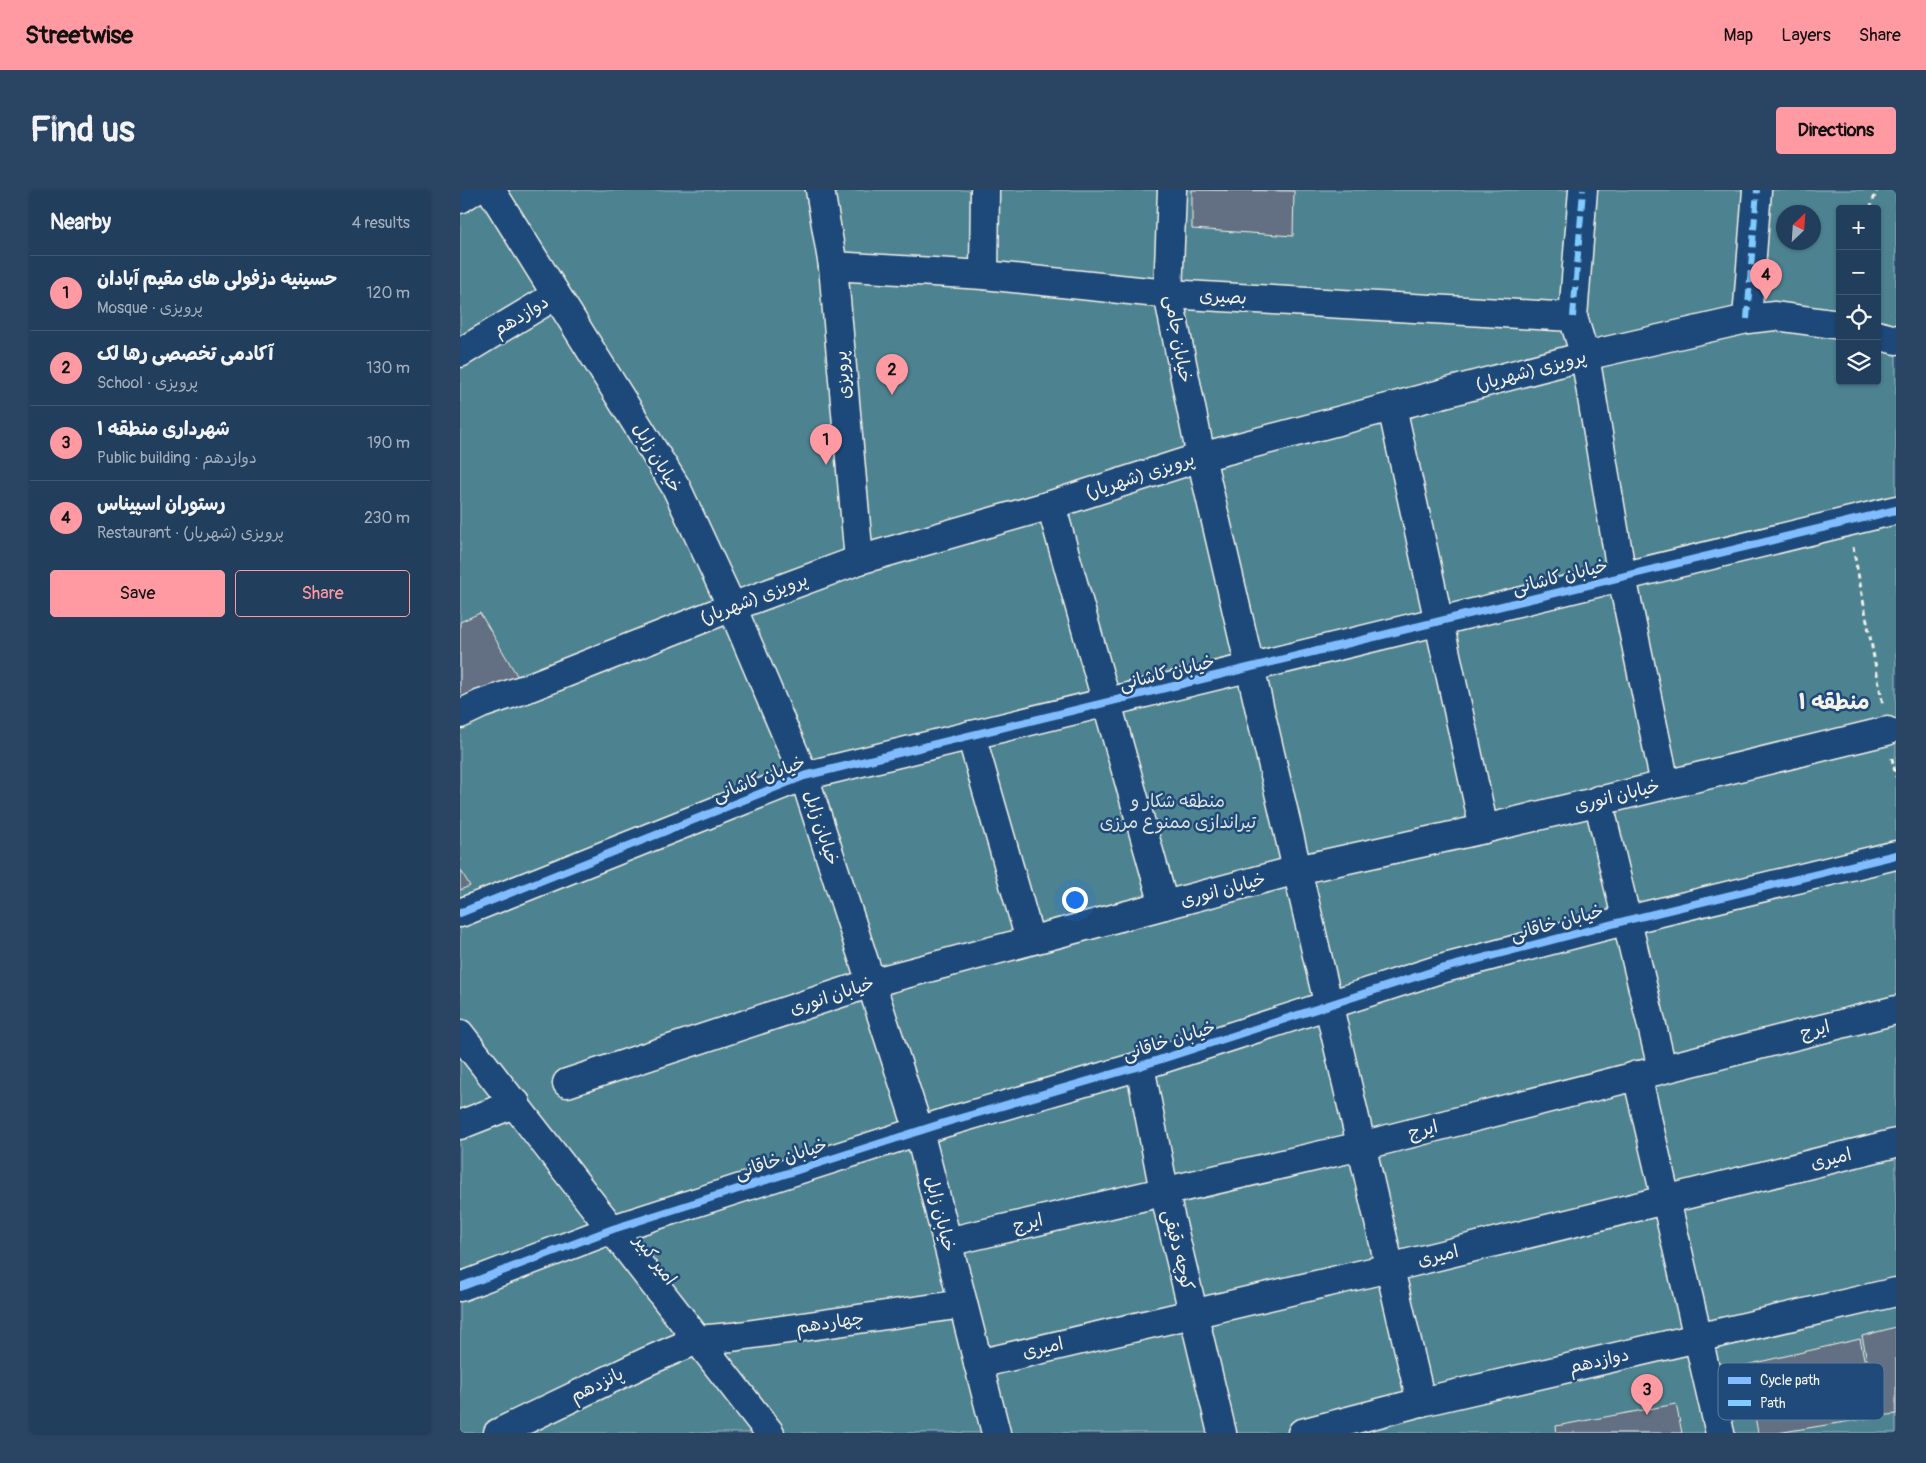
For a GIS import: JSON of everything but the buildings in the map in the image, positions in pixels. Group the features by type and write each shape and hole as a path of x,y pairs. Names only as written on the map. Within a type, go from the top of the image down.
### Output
{"street":[{"path":"460,199 474,190"},
{"name":"خیابان زابل","path":"491,190 676,487 732,607 804,776 919,1131 996,1433"},
{"name":"پرویزی","path":"820,190 833,266 859,560"},
{"path":"984,275 986,190"},
{"name":"خیابان جامی","path":"1172,190 1168,294 1201,457 1421,1402"},
{"path":"1583,190 1573,317 1585,356 1622,577 1665,784"},
{"path":"1747,319 1757,190"},
{"name":"بصیری","path":"833,266 984,275 1168,294 1573,317"},
{"name":"دوازدهم","path":"460,353 556,296"},
{"name":"پرویزی (شهریار)","path":"460,714 481,704 525,689 732,607 859,560 1051,505 1201,457 1585,356 1747,319 1775,316 1836,324"},
{"path":"1881,336 1896,340"},
{"path":"1392,407 1484,829"},
{"path":"1051,505 1164,905"},
{"name":"خیابان کاشانی","path":"460,913 804,776 1896,510"},
{"name":"خیابان انوری","path":"567,1083 871,983 1030,940 1297,870 1484,829 1887,731"},
{"path":"971,736 1030,940"},
{"path":"1598,800 1628,920 1666,1200 1720,1433"},
{"name":"خیابان خاقانی","path":"460,1287 613,1229 919,1131 1140,1066 1329,1007 1437,970 1628,920 1896,855"},
{"name":"ایرج","path":"947,1242 1361,1146 1649,1071 1896,1010"},
{"name":"امیر کبیر","path":"460,1034 770,1433"},
{"name":"کوچه دقیقی","path":"1140,1066 1164,1191 1222,1433"},
{"path":"460,1125 516,1104"},
{"name":"امیری","path":"978,1364 1389,1268 1896,1143"},
{"name":"دوازدهم","path":"1302,1433 1421,1402 1896,1292"},
{"name":"چهاردهم","path":"697,1340 732,1337 963,1304"},
{"name":"پانزدهم","path":"498,1433 648,1361 697,1340"}],"path":[{"path":"1871,205 1877,190"},
{"path":"1848,522 1896,777"}],"green space":[{"name":"منطقه شکار و تیراندازی ممنوع مرزی","path":"460,190 1896,190 1896,1433 460,1433"}],"marked path":[{"path":"1573,317 1583,190"},
{"path":"1747,319 1757,190"}],"cycle path":[{"path":"460,913 804,776 1896,510"},
{"path":"460,1287 613,1229 947,1122 1140,1066 1437,970 1628,920 1896,855"}],"place":[{"name":"رستوران اسپیناس","path":"1766,300"},
{"name":"آکادمی تخصصی رها لک","path":"892,395"},
{"name":"حسینیه دزفولی های مقیم آبادان","path":"826,465"},
{"name":"شهرداری منطقه ۱","path":"1647,1415"}],"district":[{"name":"منطقه ۱","path":"1834,702"}]}
